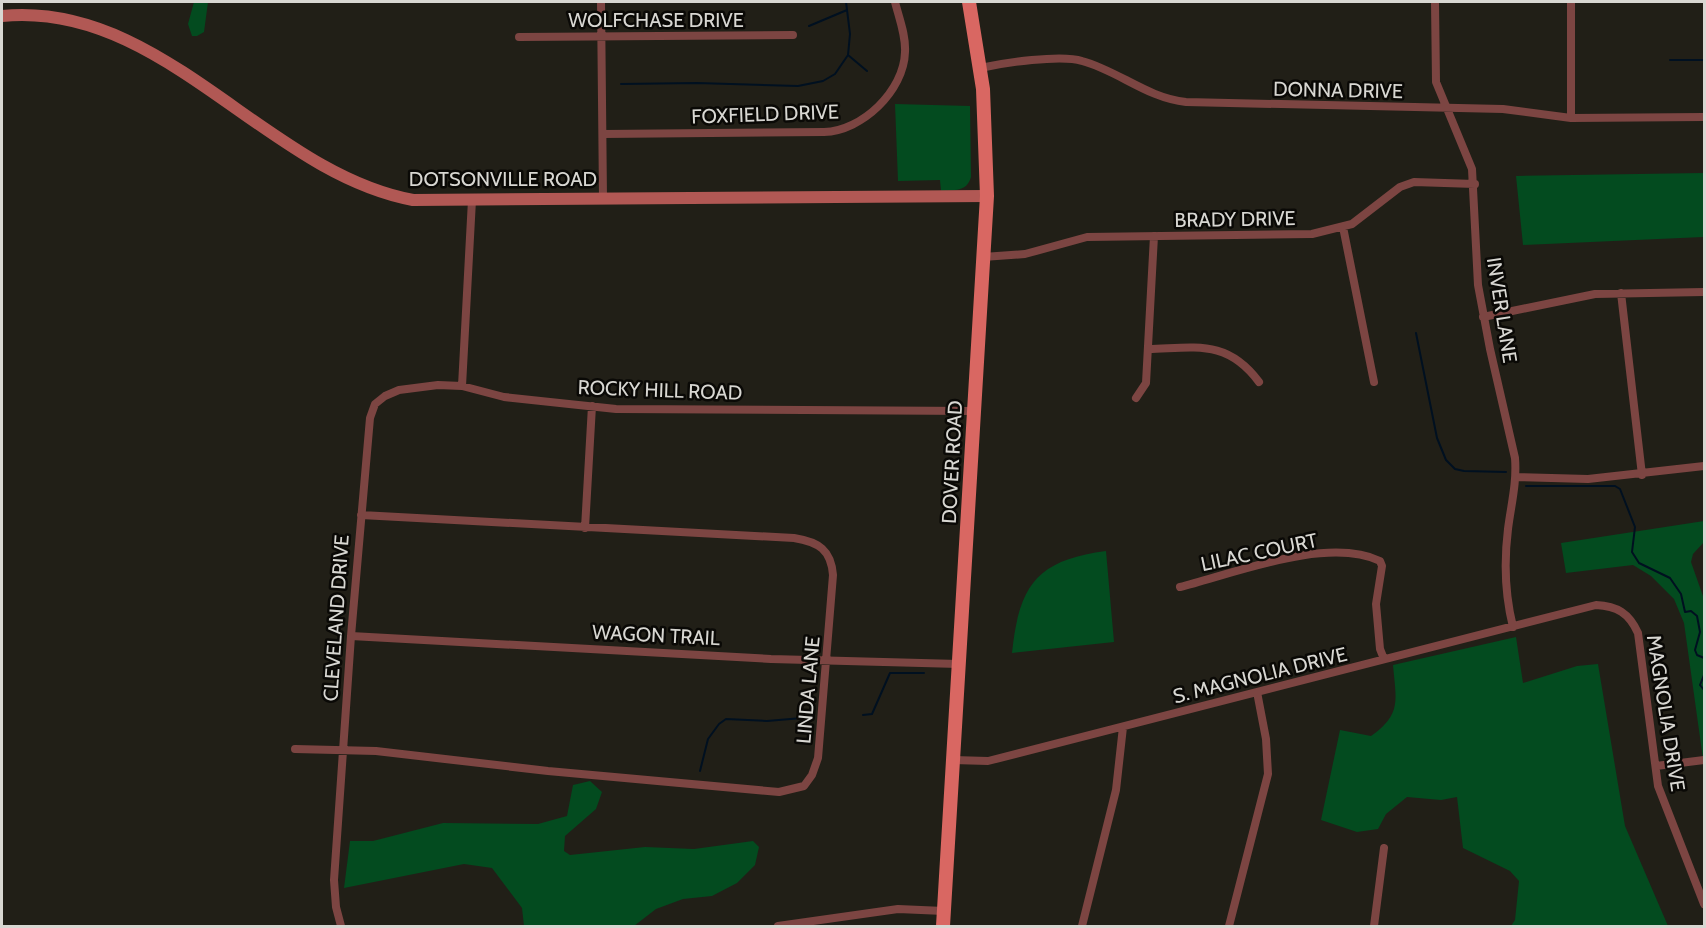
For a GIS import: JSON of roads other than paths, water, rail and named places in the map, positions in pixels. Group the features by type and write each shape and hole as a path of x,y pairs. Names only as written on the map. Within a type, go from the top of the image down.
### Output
{"main road":[{"name":"DOVER ROAD","path":"943,927 987,196 986,133 980,68 969,2"},
{"name":"DOTSONVILLE ROAD","path":"2,16 18,7 81,12 113,21 135,31 200,75 327,167 369,188 412,200 987,196"}],"street":[{"path":"601,2 603,199"},
{"name":"FOXFIELD DRIVE","path":"603,134 844,130 865,117 891,91 901,74 904,40 895,2"},
{"name":"INVER LANE","path":"1435,2 1436,82 1468,156 1475,184 1476,265 1484,317 1514,446 1516,477 1506,552 1506,587 1513,627"},
{"path":"1571,2 1571,118"},
{"name":"WOLFCHASE DRIVE","path":"519,37 793,35"},
{"name":"DONNA DRIVE","path":"980,68 1074,59 1173,100 1524,110 1571,118 1704,117"},
{"name":"BRADY DRIVE","path":"983,257 1025,254 1087,237 1312,234 1343,227 1370,212 1400,187 1425,181 1475,184"},
{"path":"462,386 472,200"},
{"path":"1343,227 1374,382"},
{"path":"1136,398 1146,383 1154,236"},
{"path":"1484,317 1575,296 1704,292"},
{"path":"1621,293 1642,475"},
{"path":"1148,348 1206,348 1222,351 1240,361 1259,382"},
{"name":"CLEVELAND DRIVE","path":"341,927 336,907 334,880 351,636 370,418 375,404 385,396 399,390 438,385 462,386"},
{"name":"ROCKY HILL ROAD","path":"462,386 504,397 616,410 974,411"},
{"path":"585,528 592,406"},
{"path":"1516,477 1588,479 1642,475 1704,466"},
{"name":"LINDA LANE","path":"295,749 376,752 421,759 774,791 793,790 808,782 818,758 833,570 828,553 816,543 794,538 361,515"},
{"name":"LILAC COURT","path":"1180,587 1321,553 1359,555 1380,561 1382,574 1376,611 1380,649 1384,659"},
{"name":"MAGNOLIA DRIVE","path":"1574,611 1596,605 1614,607 1634,623 1640,642 1660,797 1704,904"},
{"name":"S. MAGNOLIA DRIVE","path":"953,760 974,763 988,761 1574,611"},
{"name":"WAGON TRAIL","path":"351,636 827,660 959,664"},
{"path":"1229,927 1268,774 1266,739 1257,692"},
{"path":"1082,927 1116,790 1123,727"},
{"path":"1656,766 1704,760"},
{"path":"1374,927 1384,848"},
{"path":"778,927 898,909 944,911"}],"waterway":[{"path":"621,84 697,83 798,86 823,81 835,74 848,55 850,34 846,2"},
{"path":"809,26 847,10"},
{"path":"848,55 867,71"},
{"path":"1670,60 1704,60"},
{"path":"1416,333 1437,438 1446,460 1455,469 1464,471 1506,472"},
{"path":"1526,486 1615,486 1620,489 1635,527 1632,552 1639,563 1670,578 1681,594 1685,612 1691,611 1697,616 1700,632 1695,650 1697,655 1704,658"},
{"path":"863,715 872,714 890,673 924,673"},
{"path":"1704,675 1700,685 1704,690"},
{"path":"700,771 708,739 719,724 726,719 767,721 814,717"}]}
